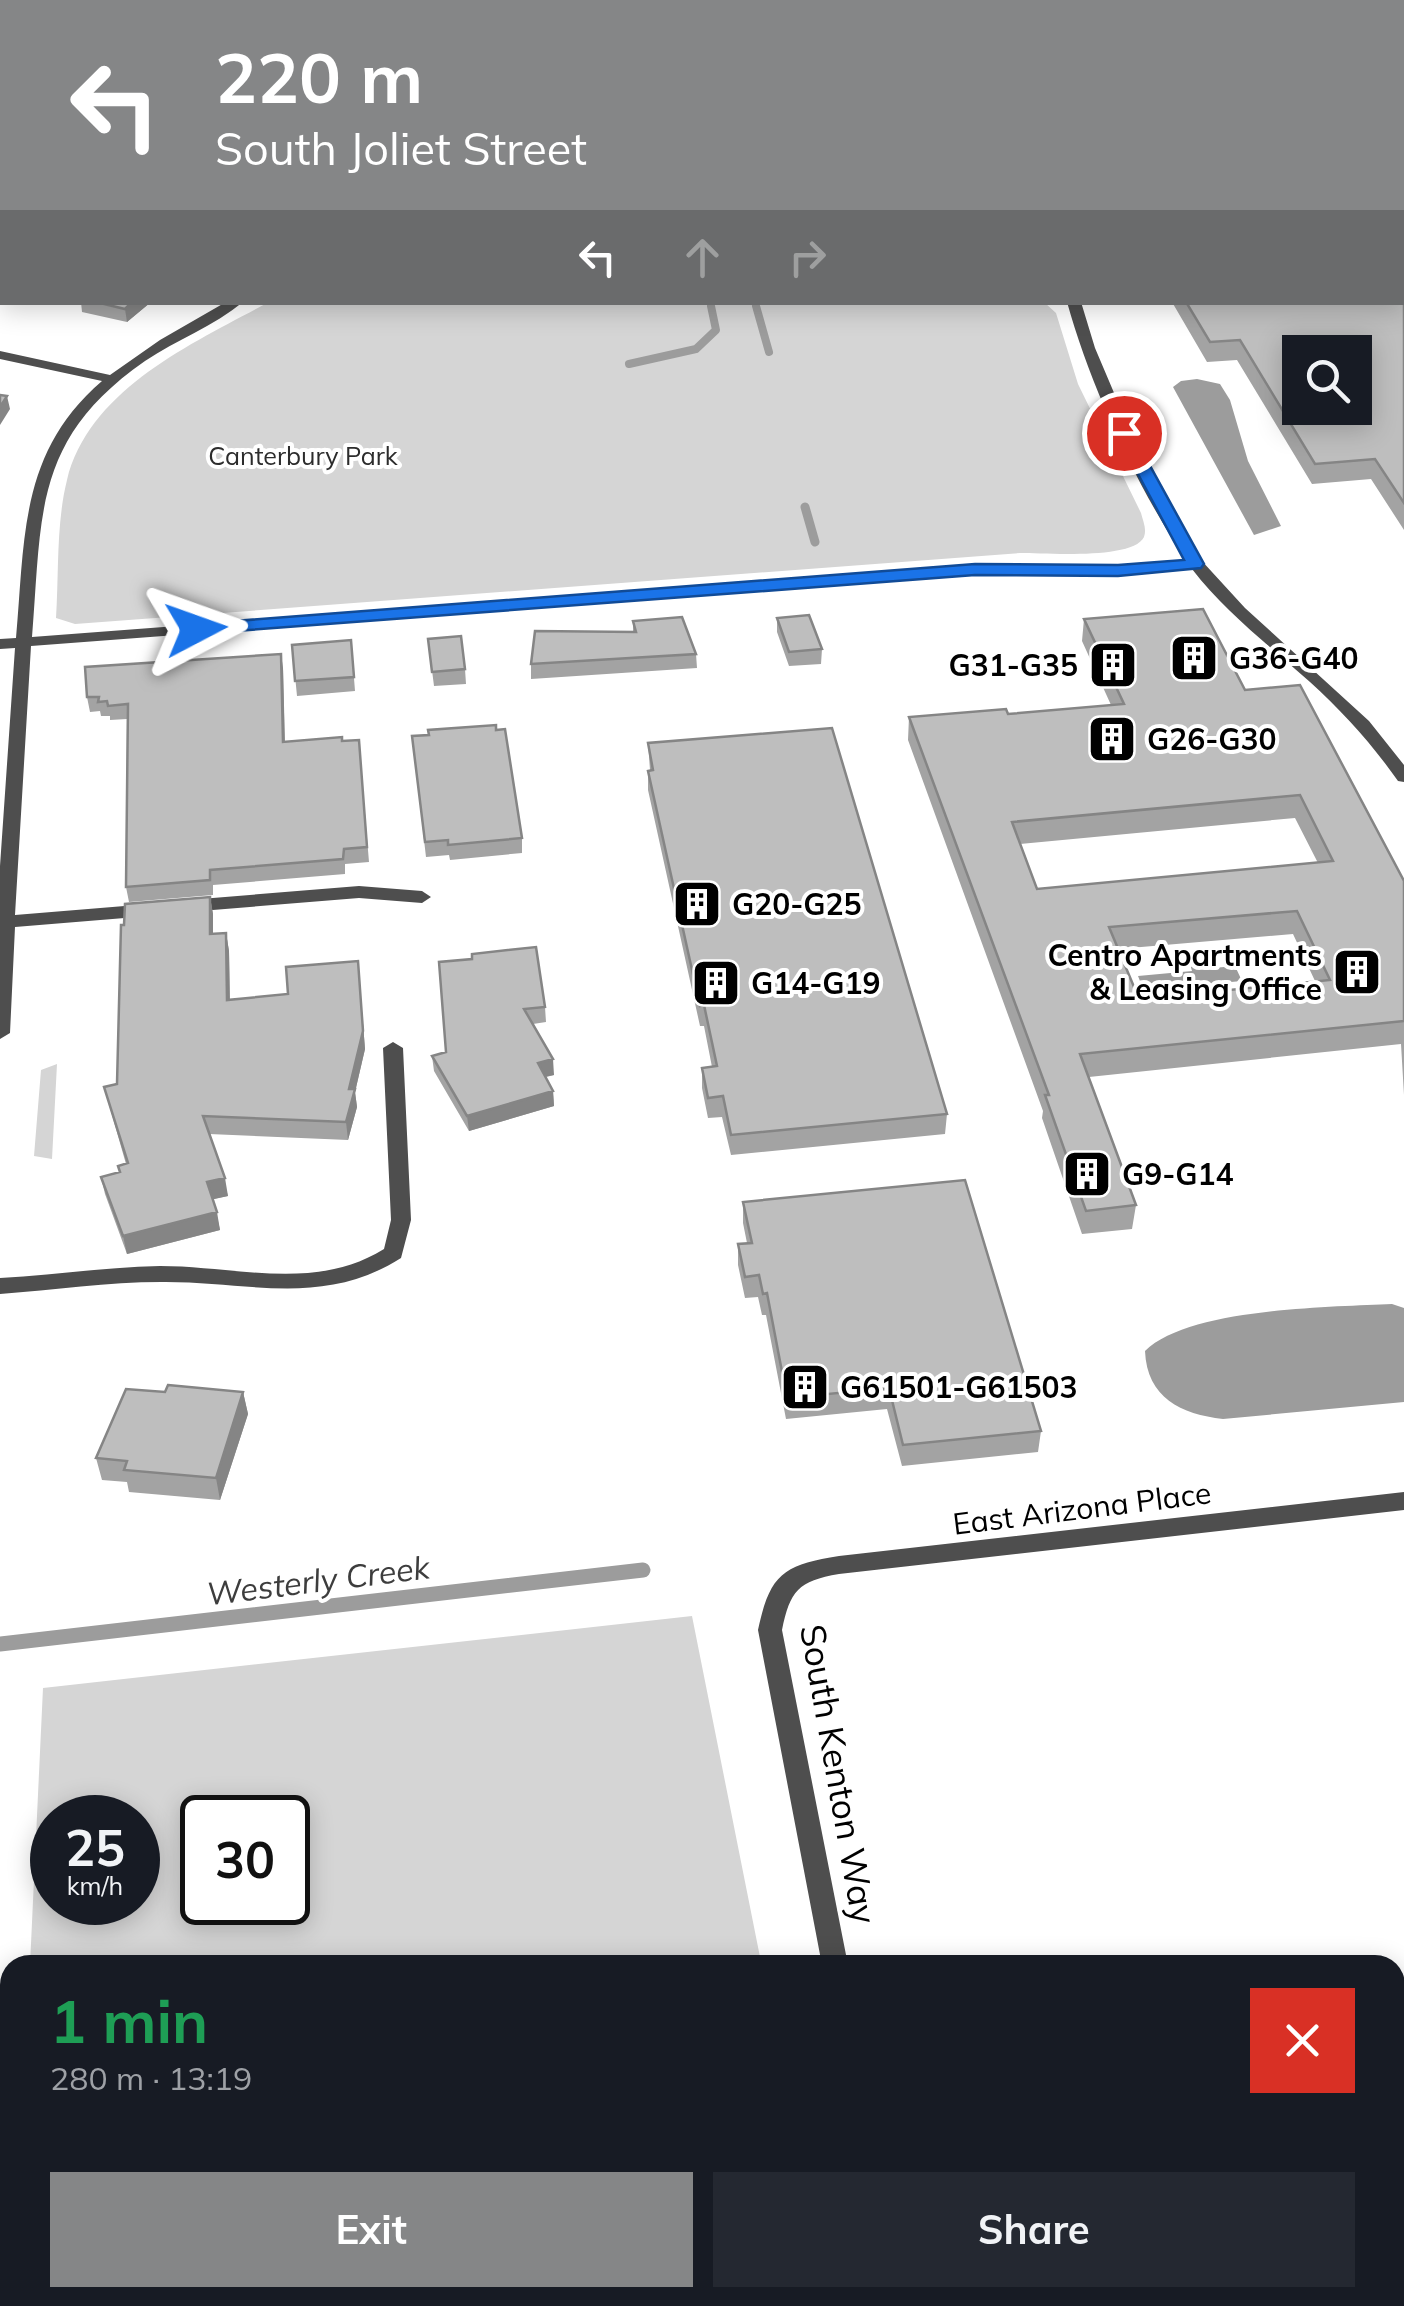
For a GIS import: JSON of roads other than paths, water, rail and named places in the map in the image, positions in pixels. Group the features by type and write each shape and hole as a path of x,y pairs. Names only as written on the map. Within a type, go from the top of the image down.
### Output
{"street":[{"path":"0,1033 24,642 38,490 62,434 111,378 232,305"},
{"path":"1075,305 1086,348 1108,402 1195,564 1246,617 1348,708 1404,777"},
{"path":"0,355 111,378"},
{"path":"0,644 975,570 1118,570 1195,564"},
{"path":"6,922 360,892 422,897"},
{"path":"0,1286 162,1274 330,1281 372,1270 394,1252 400,1220 393,1048"},
{"name":"East Arizona Place","path":"777,1597 796,1576 838,1564 1404,1501"},
{"name":"South Kenton Way","path":"777,1597 771,1617 771,1650 791,1729 833,1955"}],"waterway":[{"path":"629,364 696,349 716,330 711,306"},
{"path":"756,306 769,352"},
{"path":"805,507 815,542"},
{"name":"Westerly Creek","path":"0,1644 643,1570"}],"place":[{"name":"G36-G40","path":"1194,658"},
{"name":"G31-G35","path":"1113,665"},
{"name":"G26-G30","path":"1112,739"},
{"name":"G20-G25","path":"697,904"},
{"name":"Centro Apartments & Leasing Office","path":"1357,972"},
{"name":"G14-G19","path":"716,983"},
{"name":"G9-G14","path":"1087,1174"},
{"name":"G61501-G61503","path":"805,1387"}],"park label":[{"name":"Canterbury Park","path":"303,455"}]}
